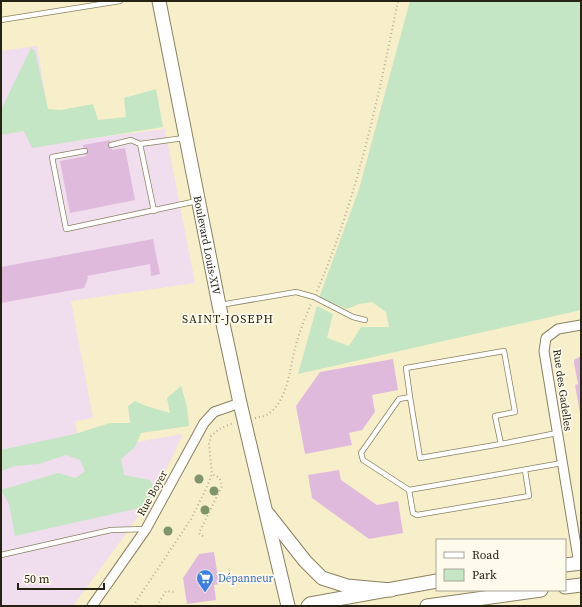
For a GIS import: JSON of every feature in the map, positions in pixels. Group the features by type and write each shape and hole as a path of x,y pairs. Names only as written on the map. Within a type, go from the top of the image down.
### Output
{"main road":[{"name":"Boulevard Louis-XIV","path":"159,1 219,305 240,403 288,606"},
{"path":"266,512 305,561 322,578 346,586 391,590"},
{"path":"566,565 580,563"},
{"path":"308,606 310,604 436,581"},
{"path":"566,587 581,585"},
{"path":"427,606 534,591"}],"street":[{"name":"Rue des Gadelles","path":"580,563 544,350 546,338 558,329 581,325"},
{"name":"Rue Boyer","path":"92,606 146,529 204,423 214,412 240,403"}],"lane":[{"path":"1,20 120,1"},
{"path":"111,145 131,140 140,144 186,138"},
{"path":"140,144 154,211"},
{"path":"85,151 52,158 66,229 199,201"},
{"path":"219,305 296,292 314,297 353,317 365,320"},
{"path":"501,444 495,416 515,412 504,351 406,368 420,458 501,444 557,433"},
{"path":"410,397 399,399 361,453 363,460 409,490 562,463"},
{"path":"409,490 413,512 417,515 477,505 529,496 525,470"},
{"path":"1,555 111,530 146,529"}],"path":[{"path":"258,417 266,415 281,399 286,387 296,346 305,319 326,270 349,207 380,88 398,1"},
{"path":"133,606 191,519 212,474 210,440 216,432 231,424"},
{"path":"203,536 199,533 222,486 221,480 212,474"},
{"path":"157,606 166,591 175,592"}],"shaded area":[{"path":"37,46 53,143 165,129 195,283 71,301 93,418 75,421 80,452 183,434 154,495 73,606 1,606 1,51"}],"green space":[{"path":"410,1 581,1 581,310 298,374 317,306 333,314 327,338 349,346 361,327 389,327 386,312 372,302 359,304 347,309 319,298 359,189"},
{"path":"31,48 35,51 48,109 61,110 93,104 98,120 126,117 124,98 156,89 163,127 32,148 24,131 1,135 1,110"},
{"path":"181,386 187,407 189,426 141,433 135,447 121,459 124,475 150,480 158,495 144,507 15,536 9,504 1,490 58,473 76,478 85,471 80,460 66,455 39,464 15,466 1,471 1,450 75,434 110,423 130,423 128,406 135,401 170,413 167,398"}],"building":[{"path":"110,140 112,150 125,148 135,200 70,213 60,161 86,156 83,145"},
{"path":"153,239 160,274 151,276 150,264 87,276 88,278 84,288 1,303 1,267"},
{"path":"581,356 580,413 575,385 578,384 574,360"},
{"path":"393,359 398,390 372,395 375,412 362,430 349,433 352,445 305,454 296,406 320,372"},
{"path":"339,470 341,480 377,505 398,501 403,533 369,539 312,498 308,475"},
{"path":"214,552 219,584 214,585 216,600 187,604 183,578 199,554"}],"place":[{"name":"Dépanneur","path":"205,593"}],"district":[{"name":"SAINT-JOSEPH","path":"228,319"}]}
